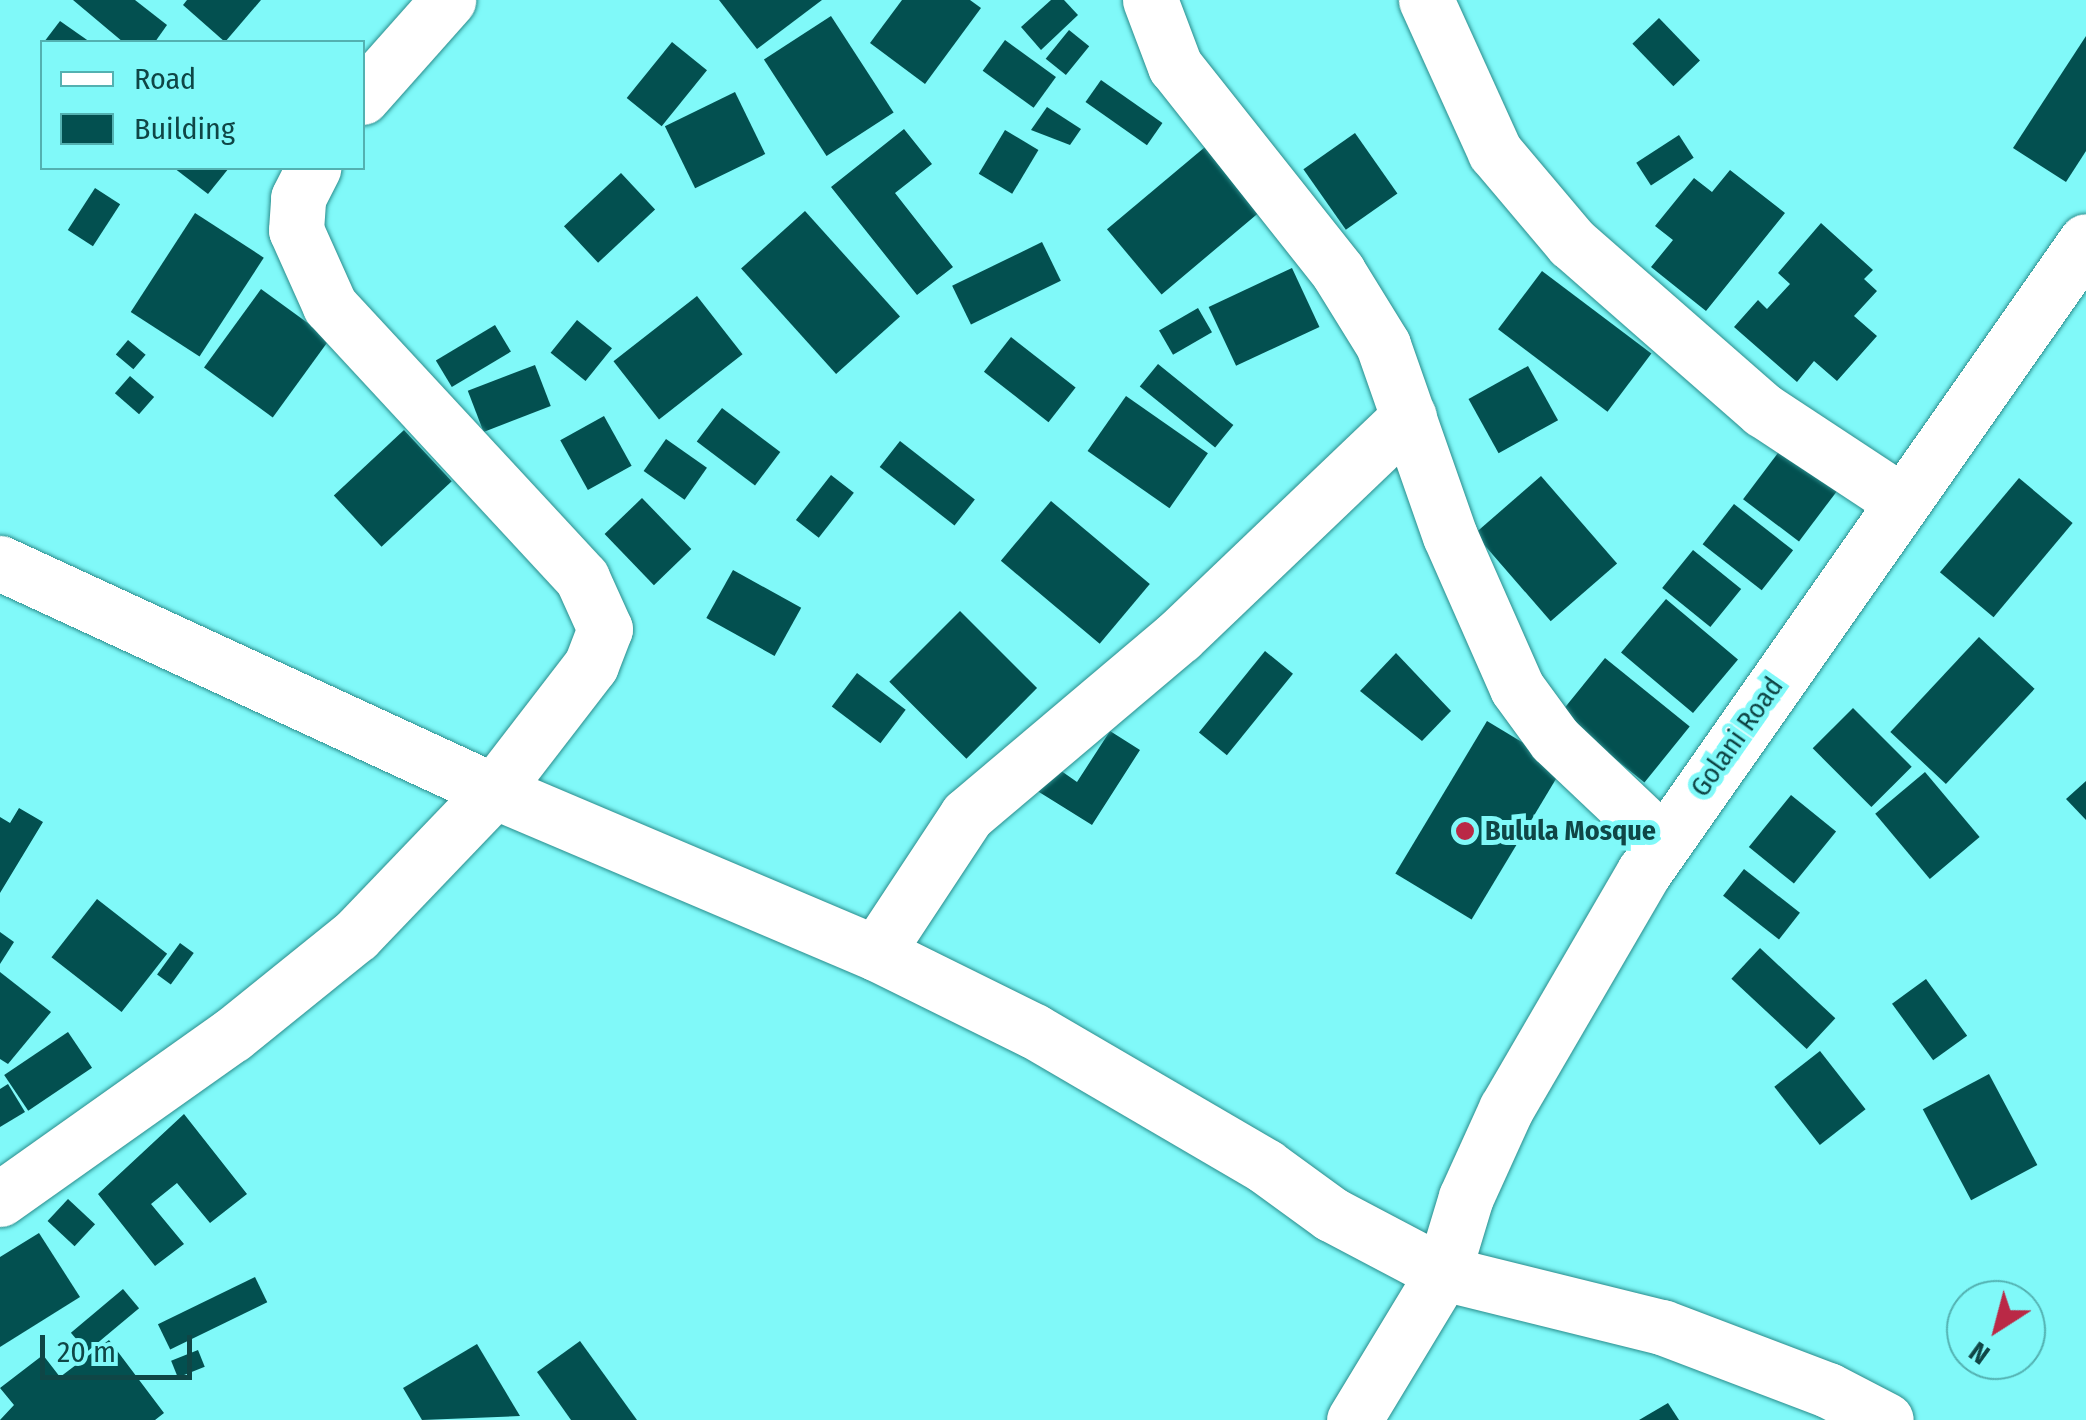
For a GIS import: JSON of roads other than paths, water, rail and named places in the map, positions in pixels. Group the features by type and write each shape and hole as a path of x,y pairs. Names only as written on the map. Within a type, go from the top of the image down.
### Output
{"street":[{"path":"365,95 448,0"},
{"path":"1150,0 1175,66 1338,272 1383,345 1482,620 1517,688 1555,740 1663,842"},
{"path":"1426,0 1495,152 1572,244 1763,410 1901,501"},
{"path":"0,1198 296,986 410,882 494,792 592,665 605,629 582,578 330,306 296,230 298,198 313,170"},
{"name":"Golani Road","path":"1354,1420 1443,1273 1466,1197 1506,1109 1663,842 2086,241"},
{"path":"876,953 967,815 1179,636 1409,416"},
{"path":"0,562 494,792 876,953 1034,1031 1265,1166 1331,1214 1443,1273 1662,1327 1828,1390 1886,1420"}],"place":[{"name":"Bulula Mosque","path":"1465,831"}]}
